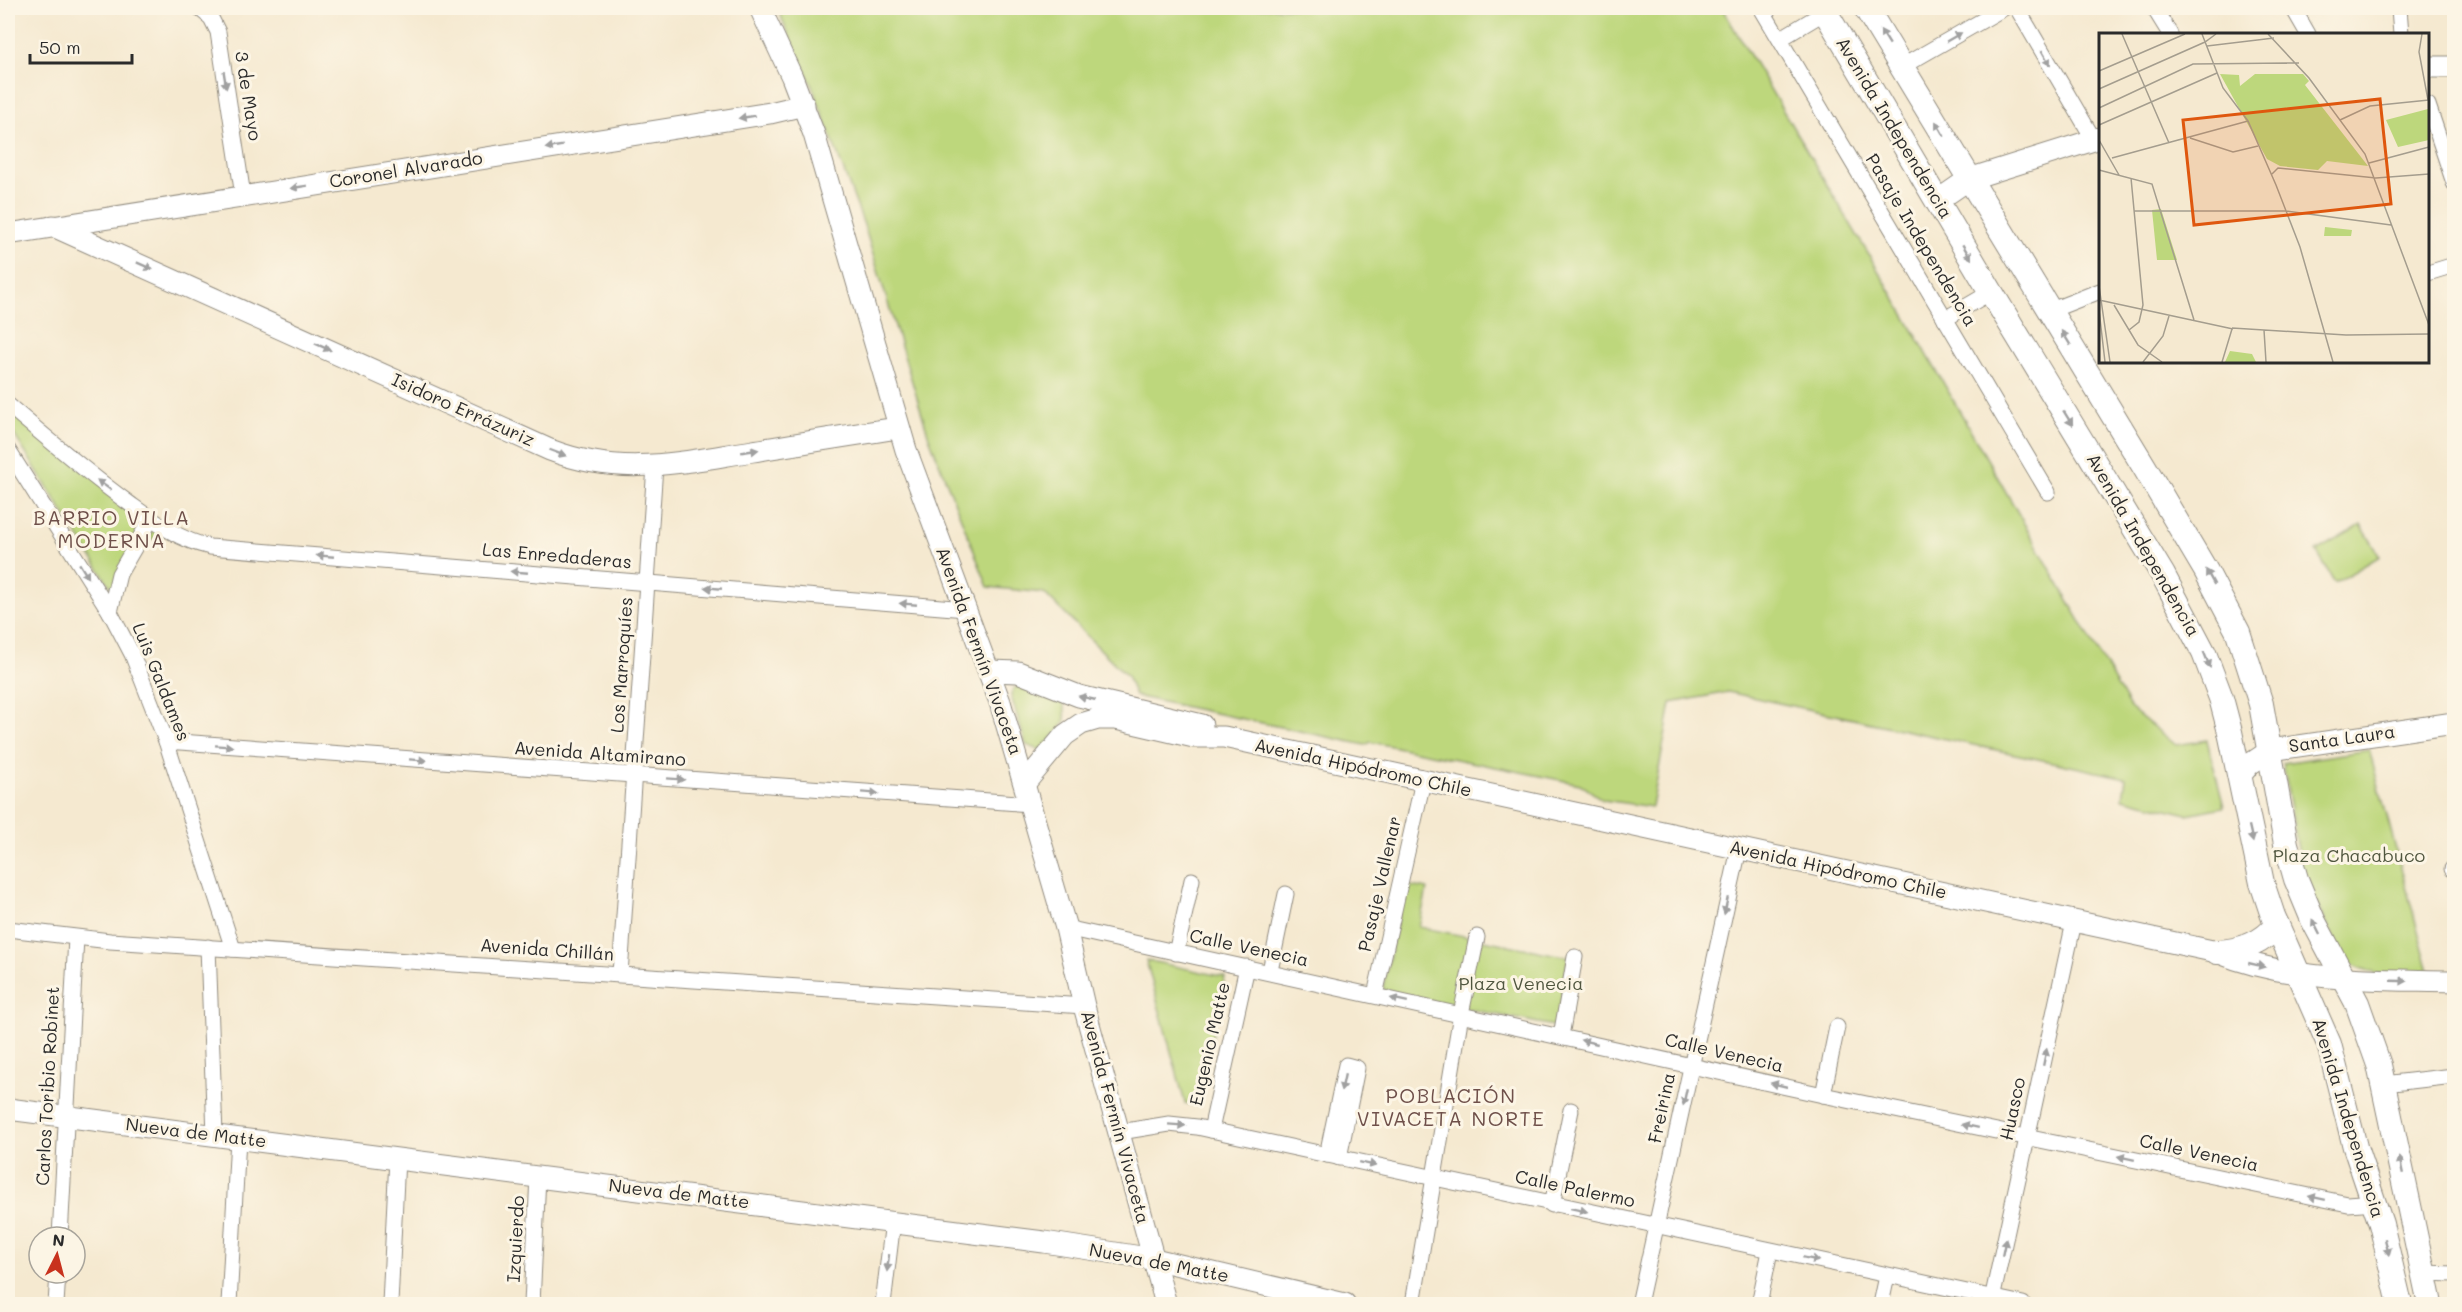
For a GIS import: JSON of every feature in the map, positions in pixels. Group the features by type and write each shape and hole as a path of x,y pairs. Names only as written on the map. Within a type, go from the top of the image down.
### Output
{"main road":[{"name":"Avenida Independencia","path":"1866,8 2151,477 2230,614 2255,681 2271,750 2286,844 2296,879 2313,920 2365,1022 2384,1084 2430,1305"},
{"name":"Avenida Independencia","path":"1824,10 1991,292 2112,489 2181,606 2204,653 2221,698 2260,872 2277,925 2329,1044 2355,1147 2375,1202 2400,1305"},
{"path":"2217,952 2245,948 2266,937 2277,925"}],"street":[{"name":"3 de Mayo","path":"199,8 211,18 218,32 243,196"},
{"name":"Avenida Fermín Vivaceta","path":"760,8 804,105 825,166 898,428 990,671 1025,783 1066,928 1084,1006 1166,1305"},
{"name":"Pasaje Independencia","path":"1761,8 2048,492"},
{"path":"1903,66 2004,8"},
{"path":"1937,201 1969,179 2097,139 2017,8"},
{"path":"2154,8 2169,33"},
{"path":"2293,8 2307,33"},
{"path":"2399,8 2401,33"},
{"path":"1780,39 1824,10"},
{"path":"2429,67 2454,67"},
{"name":"Coronel Alvarado","path":"8,234 770,113 804,105"},
{"path":"2429,111 2454,183"},
{"path":"106,218 100,226 98,236 102,245 107,249"},
{"name":"Isidoro Errázuriz","path":"53,226 550,450 593,463 655,466 898,428"},
{"path":"2429,272 2454,266"},
{"path":"2049,311 2099,291"},
{"path":"1945,319 1991,292"},
{"name":"Las Enredaderas","path":"8,405 99,482 181,537 210,547 966,609"},
{"name":"Luis Galdames","path":"8,454 110,612 132,654 166,741 234,949"},
{"name":"Los Marroquíes","path":"620,974 655,466"},
{"path":"110,612 118,574 152,519"},
{"name":"Avenida Hipódromo Chile","path":"990,671 1018,672 1079,696 1198,723 1224,737"},
{"name":"Avenida Hipódromo Chile","path":"1025,783 1065,735 1081,724 1098,719 1116,719 1194,736 1224,737 2217,952 2245,962 2344,978 2454,981"},
{"name":"Santa Laura","path":"2239,777 2250,764 2271,750 2454,723"},
{"name":"Avenida Altamirano","path":"166,741 1031,804"},
{"name":"Pasaje Vallenar","path":"1375,995 1424,781"},
{"name":"Freirina","path":"1640,1305 1739,849"},
{"path":"1176,953 1192,880"},
{"path":"1270,971 1286,894"},
{"name":"Huasco","path":"1992,1301 2074,922"},
{"name":"Calle Venecia","path":"1066,928 2027,1138 2348,1204 2375,1202"},
{"name":"Avenida Chillán","path":"8,929 76,938 1084,1006"},
{"path":"1413,1305 1461,1014 1477,937"},
{"name":"Carlos Toribio Robinet","path":"61,1225 76,938"},
{"path":"208,947 215,1136"},
{"path":"1561,1036 1575,957"},
{"name":"Eugenio Matte","path":"1211,1130 1247,967"},
{"path":"1823,1095 1837,1027"},
{"path":"2384,1084 2454,1076"},
{"path":"1333,1157 1343,1107"},
{"name":"Nueva de Matte","path":"8,1108 893,1221 1154,1258 1321,1302 1345,1305"},
{"path":"1552,1204 1571,1110"},
{"name":"Calle Palermo","path":"1120,1132 1169,1124 1211,1130 1887,1276 1992,1301 2023,1305"},
{"path":"229,1305 238,1138"},
{"path":"390,1305 397,1158"},
{"name":"Izquierdo","path":"532,1305 538,1176"},
{"path":"883,1305 893,1221"},
{"path":"1759,1305 1770,1251"},
{"path":"2423,1273 2454,1274"},
{"path":"1881,1305 1887,1276"},
{"path":"56,1305 57,1285"}],"green space":[{"path":"777,8 1722,8 1901,309 2130,708 2176,745 2207,740 2224,807 2187,814 2123,798 2126,778 1728,692 1671,703 1652,807 1603,800 1580,784 1371,742 1365,745 1135,696 1127,676 1044,593 988,587 929,437 864,225 811,83"},
{"path":"8,411 166,528 137,551 116,596 8,425"},
{"path":"2361,525 2380,556 2335,583 2316,551"},
{"path":"1025,683 1063,703 1065,711 1065,718 1060,729 1040,750 1026,745 1011,696 1015,687"},
{"name":"Plaza Chacabuco","path":"2369,750 2430,975 2376,974 2346,962 2302,873 2283,763"},
{"name":"Plaza Venecia","path":"1405,885 1427,889 1419,927 1568,957 1557,1025 1386,992 1383,987"},
{"path":"1146,960 1225,977 1197,1105 1185,1103"}],"district":[{"name":"BARRIO VILLA MODERNA","path":"112,530"},
{"name":"POBLACIÓN VIVACETA NORTE","path":"1451,1108"}]}
